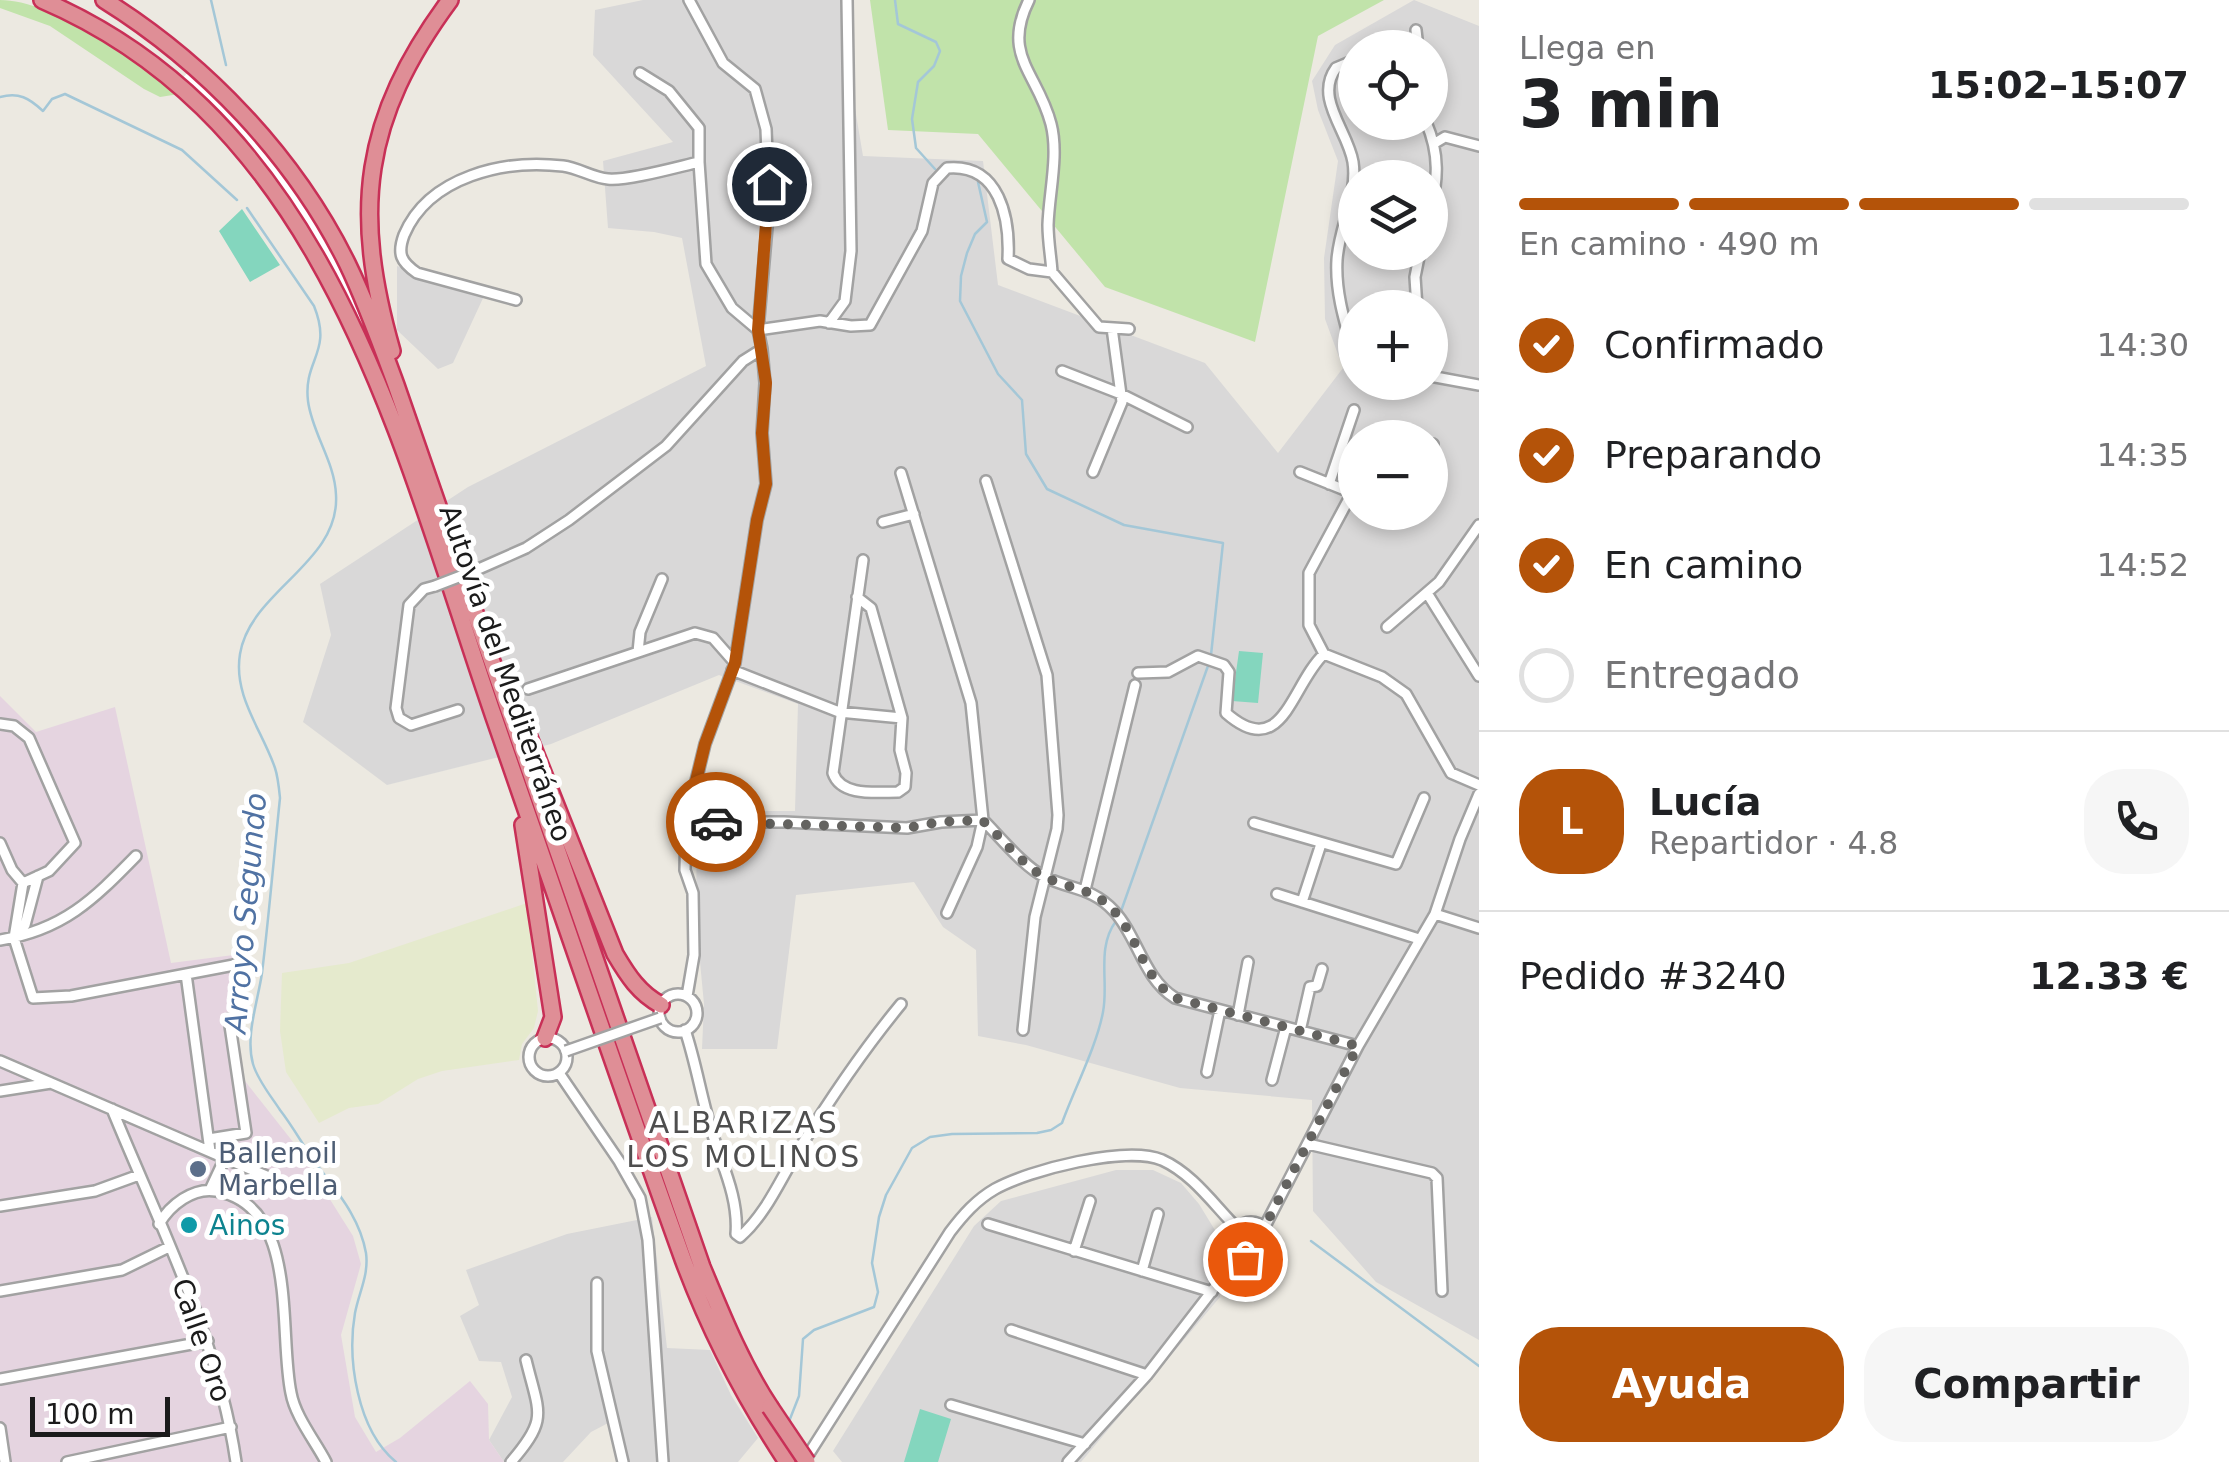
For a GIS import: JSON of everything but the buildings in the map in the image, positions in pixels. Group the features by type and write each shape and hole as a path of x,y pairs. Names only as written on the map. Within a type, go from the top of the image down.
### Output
{"highway":[{"name":"Autovía del Mediterráneo","path":"42,0 98,26 177,84 238,145 327,271 354,326 404,454 682,1259 717,1344 763,1411 805,1462"},
{"name":"Autovía del Mediterráneo","path":"104,0 194,66 256,130 322,219 353,278 396,385 702,1267 787,1462"},
{"path":"396,385 394,355 378,301 370,250 374,158 393,94 417,44 450,0"},
{"path":"490,656 518,710 615,954 628,977 661,1011"},
{"path":"492,710 494,734 523,826 533,878 553,1017 545,1038"}],"street":[{"path":"661,1011 668,1028 685,1030 694,1022 697,1011 687,996 694,955 686,822 705,744 734,666 766,484 762,433 766,383 758,330 769,205 766,129 755,90 723,63 689,0"},
{"path":"829,322 845,301 851,251 848,0"},
{"path":"1029,0 1018,23 1017,39 1052,127 1048,227 1052,272 1098,327 1129,330"},
{"path":"1338,67 1328,86 1338,121"},
{"path":"640,73 669,91 699,128 706,264 732,308 758,330 820,321 870,325 922,231 933,183 947,168 962,167 984,178 999,196 1010,230 1008,260 1052,272"},
{"path":"1435,143 1446,138 1479,146"},
{"path":"1338,298 1337,258 1354,180 1353,159 1345,140"},
{"path":"1434,140 1436,160"},
{"path":"516,300 417,273 404,264 399,254 402,239 430,196 456,181 531,164 568,166 609,180 700,162"},
{"path":"1093,472 1122,402 1112,328"},
{"path":"458,710 412,725 399,718 396,708 409,604 424,589 526,548 569,520 666,446 742,361 762,349"},
{"path":"1062,371 1121,394 1187,427"},
{"path":"1448,378 1479,385"},
{"path":"1330,484 1354,410"},
{"path":"1300,472 1338,487"},
{"path":"901,473 972,703 982,820 977,847 948,913"},
{"path":"986,482 1047,675 1058,815 1035,917 1023,1030"},
{"path":"883,522 914,514"},
{"path":"1338,521 1309,572 1309,624 1324,654 1382,677 1406,694 1451,773 1479,786"},
{"path":"1387,628 1439,582 1477,533"},
{"path":"857,598 871,608 902,718 900,750 906,773 905,787 898,792 845,788 832,773 839,712 857,598 863,560"},
{"path":"638,652 640,632 662,579"},
{"path":"1427,593 1479,676"},
{"path":"528,690 703,634 713,638 734,666 839,712 902,718"},
{"path":"1138,673 1168,672 1198,656 1224,664 1229,672 1226,713 1254,730 1264,730 1281,720 1306,673 1324,654"},
{"path":"1085,890 1135,685"},
{"path":"0,724 6,722 29,738 75,843 48,871 23,883"},
{"path":"1264,1228 1248,1222 1237,1228 1232,1239 1239,1256 1251,1260 1262,1256 1269,1246 1264,1228 1358,1046 1435,914 1479,794"},
{"path":"1254,823 1396,864 1424,798"},
{"path":"686,822 907,828 982,820 1044,877 1085,890 1113,910 1156,982 1175,998 1358,1046"},
{"path":"0,843 12,870 23,883 14,938 32,998 71,996 239,964"},
{"path":"1302,902 1321,844"},
{"path":"0,940 54,926 80,910 136,856"},
{"path":"14,938 25,924 38,876"},
{"path":"1277,894 1419,940"},
{"path":"1435,914 1479,928"},
{"path":"1238,1015 1248,962"},
{"path":"1300,1031 1310,987 1317,986 1322,969"},
{"path":"186,974 210,1151"},
{"path":"566,1050 661,1011 670,996 687,996"},
{"path":"685,1030 735,1204 736,1234 740,1237 771,1200 865,1047 901,1004"},
{"path":"1207,1072 1220,1010"},
{"path":"210,1139 246,1134 229,1019"},
{"path":"1272,1080 1286,1027"},
{"path":"545,1038 555,1040 566,1050 566,1063 559,1073 541,1075 532,1067 530,1049 545,1038"},
{"path":"0,1061 278,1181"},
{"path":"559,1073 640,1198 648,1240 663,1462"},
{"path":"0,1091 50,1082"},
{"name":"Calle Oro","path":"112,1109 208,1341 236,1462"},
{"path":"1308,1144 1432,1173 1437,1178 1442,1291"},
{"path":"805,1462 950,1232 969,1208 996,1188 1026,1176 1110,1155 1147,1156 1174,1167 1196,1184 1237,1228"},
{"path":"210,1190 225,1158"},
{"path":"0,1206 95,1191 139,1175"},
{"path":"160,1224 168,1208 210,1190 235,1196 248,1204 270,1231 284,1314 291,1396 326,1462"},
{"path":"1074,1250 1090,1202"},
{"path":"1142,1271 1158,1214"},
{"path":"988,1224 1212,1292"},
{"path":"0,1291 122,1270 169,1247"},
{"path":"1068,1462 1147,1375 1239,1256"},
{"path":"596,1284 597,1351 622,1462"},
{"path":"1011,1330 1147,1375"},
{"path":"0,1379 208,1341"},
{"path":"510,1462 535,1434 540,1418 526,1360"},
{"path":"951,1405 1085,1444"},
{"path":"66,1462 230,1427"},
{"path":"0,1428 4,1462"}],"shaded area":[{"path":"643,0 846,0 845,49 863,156 983,161 998,285 1205,363 1278,453 1338,375 1338,400 1448,400 1448,290 1338,290 1338,354 1325,319 1324,258 1338,161 1318,110 1312,81 1338,43 1338,140 1448,140 1448,30 1361,30 1414,0 1479,26 1479,1340 1376,1282 1313,1211 1312,1100 1180,1088 1026,1045 978,1036 976,950 943,927 914,882 796,895 777,1049 702,1049 704,1004 696,920 697,811 795,811 798,704 719,675 551,744 387,785 303,722 331,635 320,584 468,487 706,366 682,238 608,228 603,161 673,142 593,55 595,10"},
{"path":"397,266 484,296 453,363 438,369 397,330"},
{"path":"0,696 36,732 115,707 171,963 249,953 233,1066 297,1147 353,1236 361,1264 341,1335 355,1417 376,1452 400,1438 470,1381 488,1404 489,1440 504,1462 0,1462"},
{"path":"1116,1170 1153,1170 1181,1183 1199,1204 1221,1240 1220,1297 1081,1462 842,1462 833,1451 974,1226 1001,1201"},
{"path":"652,1217 667,1348 710,1350 731,1395 758,1438 738,1462 617,1462 612,1421 591,1432 563,1462 504,1462 489,1440 512,1397 501,1362 479,1361 460,1316 479,1305 466,1270 567,1234"}],"green space":[{"path":"0,0 44,10 94,34 179,94 160,97 144,89 50,26 0,8"},
{"path":"870,0 1384,0 1318,36 1255,342 1105,287 978,134 888,130"},
{"path":"242,209 280,265 250,282 219,231"},
{"path":"1239,651 1263,653 1258,703 1232,701"},
{"path":"527,903 538,1011 519,1060 442,1071 418,1079 378,1104 349,1108 319,1123 286,1072 280,1031 282,973 349,963"},
{"path":"920,1409 951,1419 938,1462 904,1462"}],"pier":[{"path":"198,62 350,254 360,274 345,282 364,322 346,330 294,231 233,149 173,88"}],"waterway":[{"path":"211,0 226,65"},
{"path":"895,0 898,24 936,42 940,51 934,66 918,82 912,119 916,148 935,169"},
{"name":"Arroyo Segundo","path":"0,97 23,97 43,111 52,99 65,94 182,150 237,200"},
{"path":"978,182 987,222 975,234 967,253 960,301 998,374 1022,400 1026,454 1047,489 1124,525 1223,543 1211,655"},
{"name":"Arroyo Segundo","path":"247,208 314,306 319,322 319,346 310,375 308,401 332,471 336,495 333,519 324,540 260,612 247,632 240,654 245,699 275,768 280,798 251,1053 261,1082 344,1201 362,1239 366,1269 355,1313 354,1372 372,1432 396,1462"},
{"path":"1120,914 1209,663"},
{"path":"788,1424 799,1396 803,1339 814,1330 874,1307 878,1292 872,1263 879,1217 886,1195 912,1148 930,1137 1037,1133 1062,1123 1100,1025 1106,942 1116,921"},
{"path":"1311,1241 1479,1366"}],"way so far":[{"path":"716,822 907,828 982,820 1044,877 1078,886 1106,902 1125,926 1156,982 1175,998 1358,1046 1264,1228 1269,1246 1257,1259 1245,1259"}],"place":[{"name":"Ballenoil Marbella","path":"198,1169"},
{"name":"Ainos","path":"189,1225"}],"district":[{"name":"ALBARIZAS LOS MOLINOS","path":"744,1140"}],"route":[{"path":"716,822 686,822 705,744 735,663 766,484 762,433 766,383 758,330 769,184"}]}
